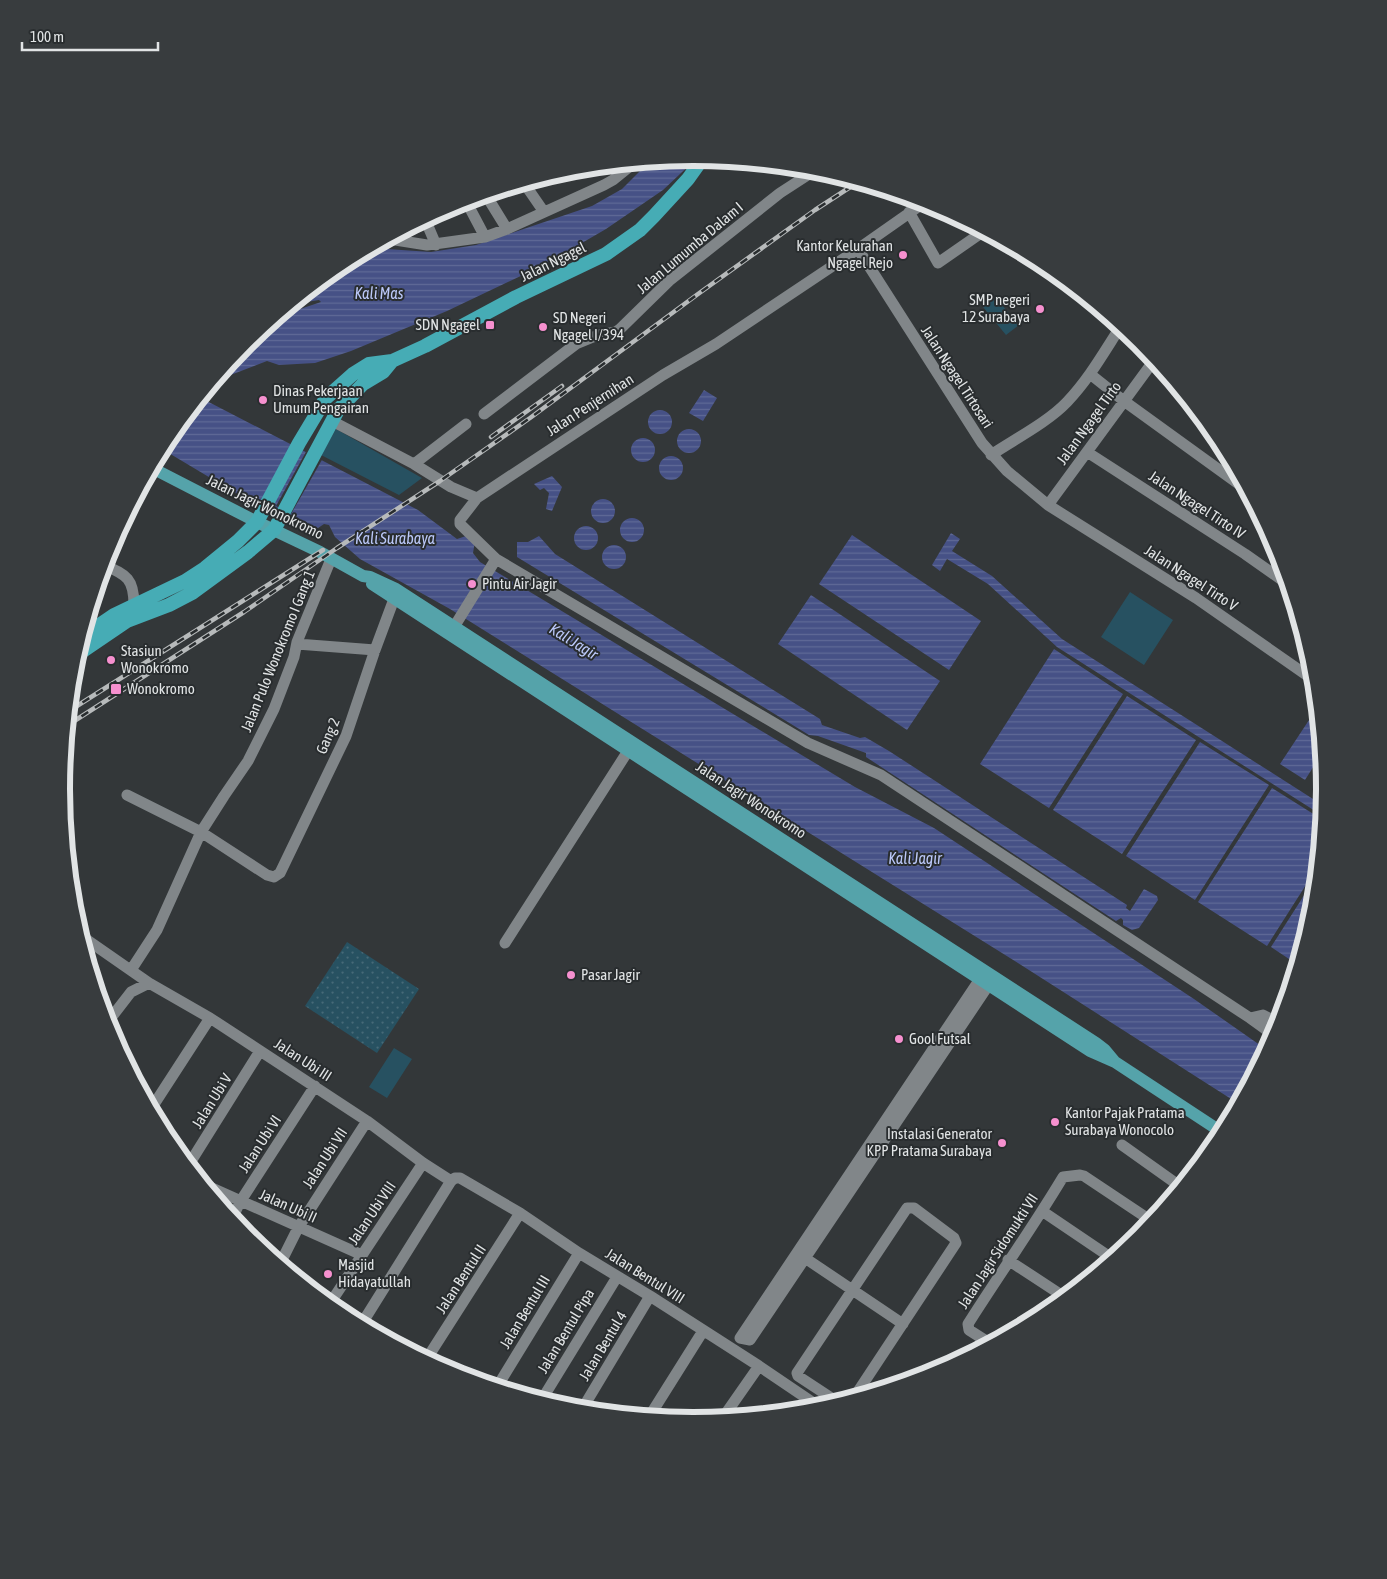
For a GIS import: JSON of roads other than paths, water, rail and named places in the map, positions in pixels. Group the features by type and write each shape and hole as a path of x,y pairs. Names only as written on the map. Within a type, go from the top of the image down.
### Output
{"highway":[{"name":"Jalan Ngagel","path":"90,631 114,615 185,581 238,541 257,522 299,443 326,398 339,385 369,364 392,361 425,346 516,297 606,254 622,244 647,223 688,179 697,166"},
{"name":"Jalan Ngagel","path":"274,530 332,420 343,404 363,384 383,372 392,361"},
{"path":"86,649 127,621 169,605 194,592 274,530"}],"main road":[{"name":"Jalan Jagir Wonokromo","path":"158,471 320,552 363,576 394,600 507,667 987,978 1096,1043 1115,1062 1216,1129"},
{"name":"Jalan Jagir Wonokromo","path":"363,576 370,577 396,589 457,622 507,667 628,751 858,894"}],"street":[{"path":"400,240 436,245 485,237 609,183 626,170"},
{"name":"Jalan Lumumba Dalam I","path":"484,414 576,344 598,335 616,332 669,282 780,193 806,176"},
{"path":"527,188 544,212"},
{"path":"489,200 506,229"},
{"name":"Jalan Penjernihan","path":"495,561 460,524 460,520 477,498 662,375 716,344 917,207"},
{"path":"470,208 485,237"},
{"path":"909,212 938,263 978,235"},
{"path":"428,226 436,245"},
{"name":"Jalan Ngagel Tirtosari","path":"858,249 965,418 991,455 1048,505"},
{"path":"991,455 1067,402 1090,374 1116,332"},
{"name":"Jalan Ngagel Tirto","path":"1048,505 1150,365"},
{"path":"1090,374 1235,481"},
{"path":"332,420 414,464 451,487 477,498"},
{"path":"414,464 466,424"},
{"name":"Jalan Ngagel Tirto IV","path":"1087,452 1280,579"},
{"name":"Jalan Ngagel Tirto V","path":"1048,505 1196,598 1306,675"},
{"name":"Jalan Pulo Wonokromo I Gang 1","path":"134,968 157,930 201,832 248,761 274,709 297,644 331,559"},
{"path":"457,622 495,561 808,743 881,775 1268,1031"},
{"path":"111,568 133,584 134,605"},
{"name":"Gang 2","path":"201,832 267,875 274,877 280,873 346,736 394,600"},
{"path":"297,644 375,650"},
{"path":"504,943 628,751"},
{"path":"127,795 201,832"},
{"name":"Jalan Ubi III","path":"89,940 134,968 150,983 210,1018 315,1086 451,1181"},
{"path":"131,992 134,968"},
{"path":"801,1256 740,1338 750,1340 801,1256 987,978"},
{"path":"113,1016 131,992 150,983"},
{"path":"1250,1018 1262,1015 1273,1020"},
{"path":"155,1103 210,1018"},
{"name":"Jalan Ubi V","path":"192,1159 260,1051"},
{"name":"Jalan Ubi VI","path":"235,1212 315,1086"},
{"name":"Jalan Ubi VII","path":"283,1259 298,1228 367,1121"},
{"path":"1122,1146 1176,1184"},
{"name":"Jalan Ubi VIII","path":"333,1298 423,1163"},
{"name":"Jalan Jagir Sidomukti VII","path":"985,1340 969,1330 968,1324 1063,1177 1083,1175 1146,1217"},
{"name":"Jalan Bentul VIII","path":"451,1181 455,1178 460,1178 520,1213 578,1253 650,1296 758,1366 803,1403"},
{"path":"365,1319 451,1181"},
{"name":"Jalan Ubi II","path":"217,1191 362,1255"},
{"path":"831,1397 798,1376 797,1373 907,1208 914,1208 954,1238 956,1243 858,1391"},
{"path":"1042,1211 1108,1255"},
{"name":"Jalan Bentul II","path":"430,1354 520,1213"},
{"name":"Jalan Bentul III","path":"500,1382 578,1253"},
{"path":"801,1256 903,1324"},
{"path":"1008,1260 1060,1294"},
{"name":"Jalan Bentul Pipa","path":"545,1395 617,1277"},
{"name":"Jalan Bentul 4","path":"586,1403 650,1296"},
{"path":"653,1412 703,1331"},
{"path":"727,1412 758,1366"}],"water":[{"name":"Kali Mas","path":"688,166 663,190 606,229 544,265 447,311 351,351 315,363 279,365 267,361 226,377 295,311 321,302 319,300 305,302 314,295 347,271 384,249 431,252 476,245 592,206 622,189 643,168"},
{"path":"704,390 717,398 703,421 689,413"},
{"name":"Kali Jagir","path":"206,401 418,510 457,539 466,536 475,541 473,553 480,562 855,787 934,828 1194,999 1262,1046 1233,1100 1010,958 450,609 360,559 335,537 329,525 324,524 318,528 244,498 169,453"},
{"path":"660,410 669,413 672,422 669,431 660,434 651,431 648,422 651,413"},
{"path":"689,429 698,432 701,441 698,450 689,453 680,450 677,441 680,432"},
{"path":"643,438 652,441 655,450 652,459 643,462 634,459 631,450 634,441"},
{"path":"671,456 680,459 683,468 680,477 671,480 662,477 659,468 662,459"},
{"path":"552,476 562,487 552,511 546,509 549,493 544,488 540,490 534,484"},
{"path":"603,499 612,502 615,511 612,520 603,523 594,520 591,511 594,502"},
{"path":"632,518 641,521 644,530 641,539 632,542 623,539 620,530 623,521"},
{"path":"581,526 591,526 598,533 598,543 591,550 581,550 574,543 574,533"},
{"path":"951,533 960,539 952,551 992,576 1062,639 1317,801 1316,812 1057,647 988,584 947,559 940,571 932,565"},
{"path":"852,535 981,621 949,670 819,584"},
{"path":"539,536 555,554 820,719 822,725 860,738 865,737 889,751 1127,905 1126,908 1130,911 1144,889 1157,896 1158,900 1139,928 1132,930 1123,925 1121,918 1116,921 866,757 866,753 818,736 809,735 517,557 517,542 528,542"},
{"path":"614,545 623,548 626,557 623,566 614,569 605,566 602,557 605,548"},
{"path":"811,595 940,681 907,730 778,644"},
{"path":"1054,649 1123,694 1049,808 980,764"},
{"path":"1127,696 1196,740 1122,854 1053,810"},
{"path":"1311,717 1313,718 1316,762 1305,780 1280,764"},
{"path":"1200,742 1269,785 1195,900 1126,856"},
{"path":"1272,788 1316,816 1311,877 1267,946 1198,902"},
{"path":"1309,887 1293,962 1271,947"}],"railway":[{"path":"74,721 244,612 337,548 440,481 530,418 815,210 852,186"},
{"path":"491,437 562,386"},
{"path":"75,707 323,550"}],"place":[{"name":"Kantor Kelurahan Ngagel Rejo","path":"903,255"},
{"name":"SMP negeri 12 Surabaya","path":"1040,309"},
{"name":"SDN Ngagel","path":"490,325"},
{"name":"SD Negeri Ngagel I/394","path":"543,327"},
{"name":"Dinas Pekerjaan Umum Pengairan","path":"263,400"},
{"name":"Pintu Air Jagir","path":"472,584"},
{"name":"Stasiun Wonokromo","path":"111,660"},
{"name":"Wonokromo","path":"116,689"},
{"name":"Pasar Jagir","path":"571,975"},
{"name":"Gool Futsal","path":"899,1039"},
{"name":"Kantor Pajak Pratama Surabaya Wonocolo","path":"1055,1122"},
{"name":"Instalasi Generator KPP Pratama Surabaya","path":"1002,1143"},
{"name":"Masjid Hidayatullah","path":"328,1274"}],"water label":[{"name":"Kali Surabaya","path":"395,538"}]}
